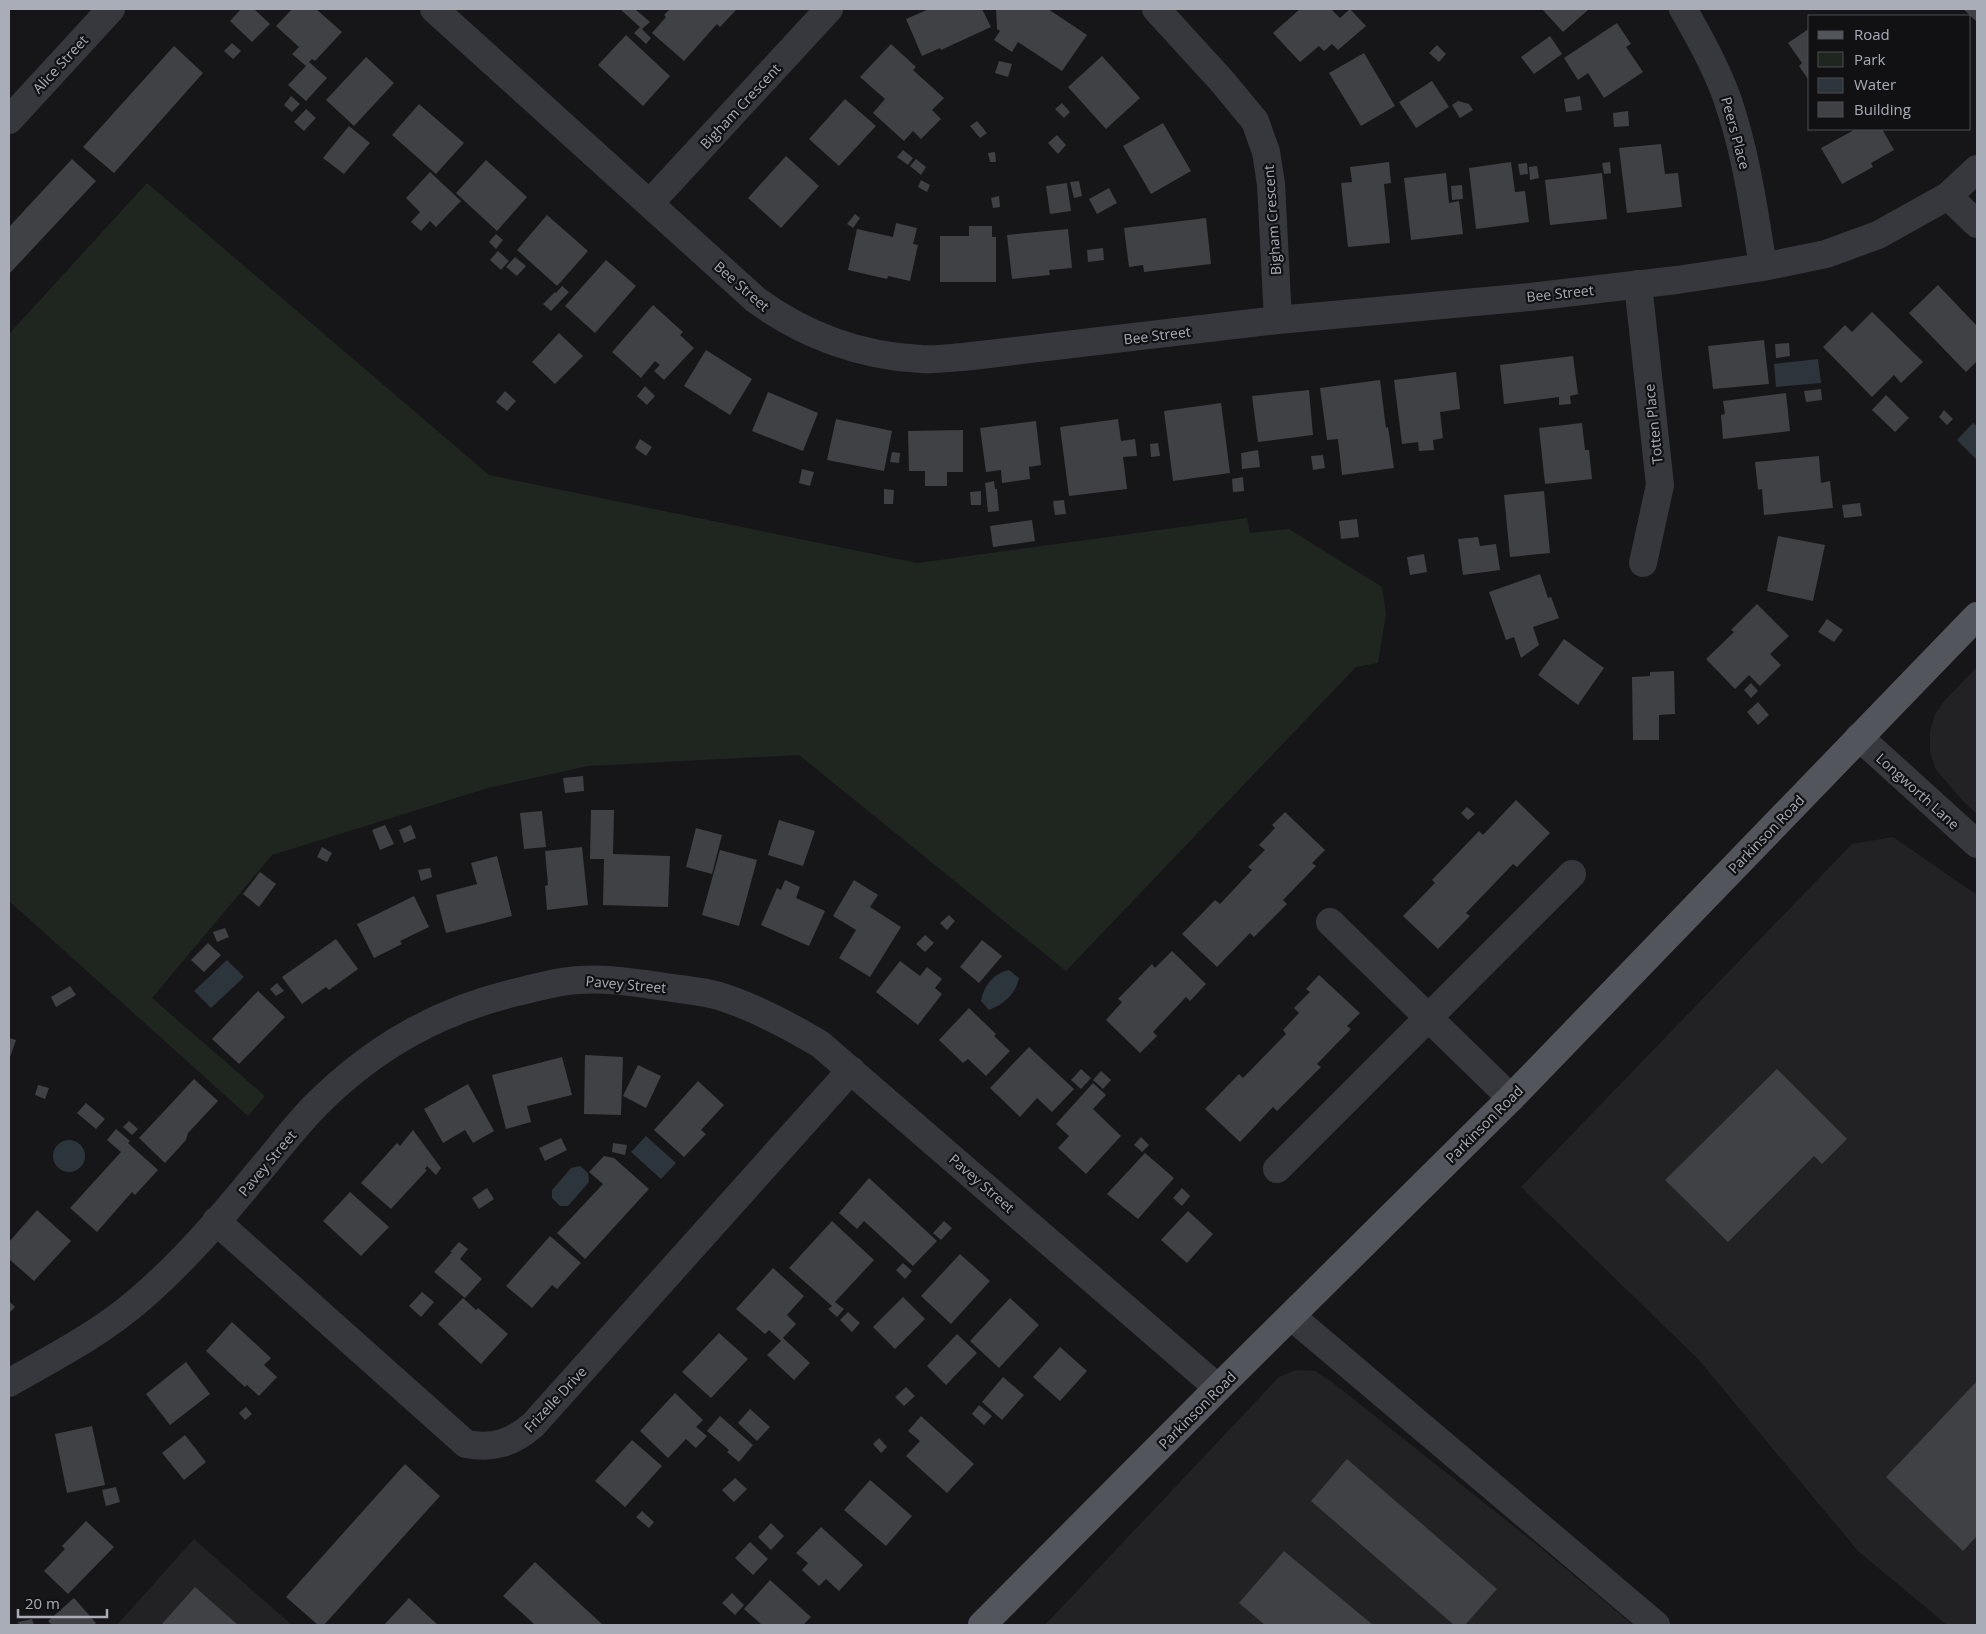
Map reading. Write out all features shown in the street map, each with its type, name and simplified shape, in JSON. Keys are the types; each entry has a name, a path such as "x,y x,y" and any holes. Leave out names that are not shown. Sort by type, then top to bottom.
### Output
{"main road":[{"name":"Parkinson Road","path":"982,1625 1290,1316 1511,1098 1977,616"}],"street":[{"name":"Alice Street","path":"9,120 111,9"},
{"name":"Bee Street","path":"434,9 756,300 775,314 829,340 864,351 919,359 963,358 1278,320 1530,297 1763,267 1826,254 1854,244 1902,222 1948,196 1977,168"},
{"name":"Bigham Crescent","path":"650,203 829,9"},
{"name":"Bigham Crescent","path":"1156,9 1222,80 1255,121 1266,152 1271,184 1278,320"},
{"name":"Peers Place","path":"1683,9 1707,50 1727,98 1742,147 1763,267"},
{"path":"1948,196 1977,224"},
{"name":"Totten Place","path":"1638,284 1660,485 1643,563"},
{"name":"Longworth Lane","path":"1859,737 1977,844"},
{"path":"1276,1169 1572,874"},
{"path":"1330,922 1511,1098"},
{"name":"Pavey Street","path":"9,1383 94,1334 141,1298 180,1261 315,1106 363,1064 428,1022 481,1001 541,986 578,980 603,980 655,985 719,996 784,1022 820,1044 1218,1388"},
{"name":"Frizelle Drive","path":"216,1221 466,1444 484,1448 519,1437 533,1426 851,1070"},
{"path":"1290,1316 1656,1625"}],"shaded area":[{"path":"1977,667 1977,814 1936,770 1930,752 1930,731 1935,714 1946,699"},
{"path":"1893,837 1977,895 1977,1625 1947,1625 1858,1551 1698,1359 1521,1187 1852,844"},
{"path":"1296,1370 1315,1371 1332,1382 1536,1544 1633,1625 1045,1625 1279,1377"},
{"path":"194,1539 292,1625 117,1625"}],"green space":[{"path":"147,183 489,475 917,563 1247,518 1250,533 1289,529 1382,587 1386,614 1378,663 1356,667 1066,971 799,755 588,766 488,788 272,855 152,998 265,1096 248,1116 9,901 9,334"}],"water":[{"path":"1818,359 1821,383 1776,387 1774,364"},
{"path":"1973,423 1977,426 1977,460 1957,440"},
{"path":"227,960 244,977 211,1008 194,991"},
{"path":"1009,970 1019,978 1015,989 1000,1005 989,1010 981,1001 984,990 994,977"},
{"path":"646,1136 676,1163 661,1179 631,1152"},
{"path":"69,1140 75,1141 80,1145 84,1150 84,1162 80,1167 75,1171 69,1172 63,1171 58,1167 54,1162 53,1156 54,1150 58,1145 63,1141"},
{"path":"580,1166 588,1173 589,1182 568,1206 560,1206 552,1198 552,1190 571,1168"}],"building":[{"path":"241,9 254,9 270,24 252,42 230,21"},
{"path":"292,9 316,9 342,32 315,61 312,59 309,62 327,78 306,101 288,85 306,66 292,54 299,47 276,26"},
{"path":"620,9 635,9 650,22 642,29 651,38 646,44 634,33 640,27"},
{"path":"670,9 737,9 720,27 717,24 684,61 652,33 666,17 664,15"},
{"path":"929,9 982,9 991,27 941,50 940,48 922,56 906,19"},
{"path":"996,9 1048,9 1087,35 1062,71 1018,42 1012,52 994,40 1000,31 997,29"},
{"path":"1300,9 1331,9 1340,18 1350,9 1366,26 1338,50 1332,44 1324,51 1319,46 1300,62 1273,33"},
{"path":"1542,9 1589,9 1563,32"},
{"path":"1963,9 1977,9 1977,22 1971,15"},
{"path":"1617,23 1631,44 1626,47 1643,72 1604,98 1588,73 1578,80 1564,58"},
{"path":"1808,29 1808,79 1799,66 1802,63 1788,43"},
{"path":"626,35 670,76 643,106 598,65"},
{"path":"1550,36 1562,54 1534,74 1521,57"},
{"path":"232,43 241,51 233,59 224,51"},
{"path":"891,44 916,67 913,70 944,98 932,110 941,119 921,139 913,131 904,141 873,113 885,99 860,77"},
{"path":"1437,45 1446,54 1439,62 1429,53"},
{"path":"174,46 203,73 114,173 83,147"},
{"path":"1364,53 1395,106 1361,126 1329,73"},
{"path":"1102,56 1140,98 1106,129 1068,87"},
{"path":"366,57 394,83 354,126 326,100"},
{"path":"999,61 1012,64 1008,77 995,73"},
{"path":"1432,81 1449,107 1416,128 1399,102"},
{"path":"291,96 300,104 292,112 284,105"},
{"path":"1580,96 1582,110 1566,112 1564,99"},
{"path":"845,99 876,126 839,166 809,139"},
{"path":"1458,101 1469,104 1473,110 1460,118 1452,105"},
{"path":"1062,103 1070,112 1064,118 1055,109"},
{"path":"419,104 464,143 436,174 392,135"},
{"path":"306,109 316,118 304,131 294,122"},
{"path":"1628,111 1629,126 1614,127 1613,113"},
{"path":"977,121 987,133 980,138 970,126"},
{"path":"1163,123 1191,171 1151,194 1123,146"},
{"path":"349,126 370,143 344,174 323,158"},
{"path":"1854,130 1883,130 1894,150 1871,163 1873,167 1842,184 1821,148"},
{"path":"1057,135 1066,145 1058,154 1048,143"},
{"path":"1661,144 1665,174 1678,173 1682,207 1627,213 1619,148"},
{"path":"903,150 913,158 908,165 897,157"},
{"path":"995,152 996,162 990,162 988,153"},
{"path":"786,156 819,186 781,228 748,198"},
{"path":"72,159 96,181 9,274 9,227"},
{"path":"916,159 926,167 921,175 910,166"},
{"path":"486,160 527,197 497,231 456,193"},
{"path":"1389,162 1391,183 1384,184 1390,243 1348,247 1341,183 1352,182 1350,167"},
{"path":"1511,162 1515,192 1525,191 1529,222 1476,229 1469,168"},
{"path":"1610,162 1611,173 1604,174 1602,163"},
{"path":"1527,163 1528,174 1520,175 1518,164"},
{"path":"1537,166 1539,178 1530,180 1529,167"},
{"path":"430,172 461,201 436,227 430,221 421,231 411,222 420,212 406,198"},
{"path":"1446,173 1449,203 1459,201 1463,234 1411,240 1404,178"},
{"path":"1602,173 1607,219 1550,225 1545,180"},
{"path":"921,180 930,185 927,192 918,187"},
{"path":"1079,181 1082,196 1074,198 1070,182"},
{"path":"1067,183 1071,211 1050,214 1046,186"},
{"path":"1462,185 1463,199 1452,200 1451,186"},
{"path":"1109,188 1117,203 1097,214 1089,199"},
{"path":"999,196 1000,207 993,208 991,198"},
{"path":"855,214 860,218 853,228 847,224"},
{"path":"547,215 588,251 557,286 517,250"},
{"path":"1206,218 1211,264 1144,272 1143,265 1129,267 1124,228"},
{"path":"896,223 917,228 913,244 918,245 910,281 888,276 887,279 848,270 857,229 893,237"},
{"path":"969,226 992,226 992,237 996,237 996,282 940,282 940,236 969,236"},
{"path":"1068,229 1072,268 1049,270 1050,275 1012,279 1007,235"},
{"path":"496,234 503,240 496,249 489,242"},
{"path":"1103,248 1104,260 1088,262 1087,250"},
{"path":"498,251 509,261 501,270 490,260"},
{"path":"515,257 526,266 517,276 506,267"},
{"path":"606,260 636,286 595,333 565,306"},
{"path":"1938,285 1977,326 1977,361 1966,372 1909,313"},
{"path":"562,286 569,292 551,311 543,304"},
{"path":"653,305 683,332 680,335 694,348 664,380 654,371 660,365 655,361 641,378 612,352"},
{"path":"1872,312 1923,362 1901,383 1894,375 1872,397 1823,347 1845,325 1852,332"},
{"path":"559,333 583,356 555,384 532,362"},
{"path":"1764,340 1769,384 1713,389 1708,346"},
{"path":"1789,343 1790,356 1776,358 1775,344"},
{"path":"706,350 752,379 730,415 684,386"},
{"path":"1573,356 1578,394 1570,396 1571,404 1559,405 1559,397 1504,404 1500,365"},
{"path":"1456,372 1460,409 1440,412 1443,438 1433,440 1434,450 1419,451 1418,442 1402,444 1394,380"},
{"path":"1380,380 1386,428 1388,427 1394,468 1342,475 1338,439 1327,440 1320,388"},
{"path":"645,386 655,396 647,405 637,396"},
{"path":"1821,389 1822,400 1806,402 1804,391"},
{"path":"1309,390 1313,435 1258,442 1252,396"},
{"path":"505,391 516,401 507,411 496,402"},
{"path":"768,392 818,413 803,451 752,431"},
{"path":"1786,393 1790,431 1723,439 1721,415 1725,414 1723,401"},
{"path":"1886,395 1909,418 1895,432 1872,410"},
{"path":"1221,403 1230,473 1173,481 1164,411"},
{"path":"1944,410 1953,419 1947,425 1939,417"},
{"path":"836,419 892,431 884,471 827,460"},
{"path":"1118,419 1121,441 1135,439 1137,456 1123,457 1127,489 1069,496 1060,427"},
{"path":"1036,421 1041,465 1029,467 1030,479 1002,483 1001,470 986,472 980,428"},
{"path":"1582,423 1585,450 1589,450 1592,479 1545,484 1539,428"},
{"path":"963,430 963,472 947,472 947,486 925,486 925,471 909,471 908,431"},
{"path":"640,439 652,447 646,456 635,448"},
{"path":"1158,443 1160,456 1151,457 1150,444"},
{"path":"1258,450 1260,467 1242,469 1241,453"},
{"path":"892,452 900,453 899,463 890,462"},
{"path":"1323,455 1325,468 1313,470 1311,456"},
{"path":"1819,456 1821,483 1830,481 1833,508 1764,515 1762,489 1758,490 1755,462"},
{"path":"802,469 814,472 810,486 799,483"},
{"path":"1243,477 1244,491 1233,492 1232,479"},
{"path":"994,481 995,489 997,489 999,511 988,512 985,483"},
{"path":"884,489 894,490 893,504 884,504"},
{"path":"981,491 981,505 971,505 970,492"},
{"path":"1544,491 1550,553 1510,557 1504,495"},
{"path":"1064,500 1066,514 1055,515 1053,501"},
{"path":"1860,503 1862,516 1844,518 1842,505"},
{"path":"1357,519 1359,537 1341,539 1339,521"},
{"path":"1032,520 1035,541 993,547 990,526"},
{"path":"1778,536 1825,545 1813,601 1767,591"},
{"path":"1478,537 1480,546 1496,544 1500,570 1463,575 1458,539"},
{"path":"1424,554 1427,572 1410,575 1407,557"},
{"path":"1540,574 1548,598 1551,597 1559,618 1533,627 1539,645 1521,658 1514,637 1506,640 1489,592"},
{"path":"1757,604 1789,636 1770,654 1781,665 1760,686 1749,675 1735,689 1706,659 1734,632 1731,630"},
{"path":"1827,619 1843,630 1834,642 1818,632"},
{"path":"1564,639 1604,668 1578,705 1538,675"},
{"path":"1674,671 1675,714 1659,715 1659,740 1633,740 1632,677 1650,676 1650,672"},
{"path":"1751,683 1758,691 1751,698 1744,690"},
{"path":"1758,702 1769,715 1758,725 1747,712"},
{"path":"583,776 584,791 565,793 563,778"},
{"path":"1516,800 1550,833 1517,867 1513,864 1466,913 1470,916 1438,949 1403,916 1435,883 1432,880 1479,831 1483,835"},
{"path":"1467,807 1475,814 1468,820 1461,813"},
{"path":"591,810 614,810 613,854 670,856 668,907 603,905 604,859 590,859"},
{"path":"542,811 546,847 524,849 520,813"},
{"path":"1285,812 1325,850 1312,863 1316,866 1283,900 1287,904 1254,937 1250,933 1217,967 1182,934 1215,900 1220,904 1252,870 1248,867 1265,850 1259,845 1275,828 1272,825"},
{"path":"779,820 815,831 803,866 768,855"},
{"path":"385,825 394,844 380,850 372,830"},
{"path":"411,825 416,838 404,843 399,830"},
{"path":"696,828 722,835 712,874 686,867"},
{"path":"322,847 332,853 327,862 317,857"},
{"path":"582,847 588,905 547,910 545,886 548,885 545,851"},
{"path":"720,850 757,860 739,926 702,915"},
{"path":"497,856 512,916 446,933 436,895 477,884 471,863"},
{"path":"430,868 432,877 421,881 418,870"},
{"path":"260,872 276,884 259,907 243,894"},
{"path":"785,880 800,887 796,898 825,911 809,946 761,925 777,888 781,890"},
{"path":"854,880 878,895 870,907 901,927 870,977 839,958 856,930 833,916"},
{"path":"414,896 429,927 400,941 402,944 374,958 357,924"},
{"path":"949,915 955,921 947,930 940,923"},
{"path":"225,928 229,937 217,942 213,932"},
{"path":"925,935 934,943 925,952 916,944"},
{"path":"336,939 358,969 329,990 326,987 302,1004 282,977"},
{"path":"982,940 1002,956 979,983 960,967"},
{"path":"208,943 221,955 204,972 191,960"},
{"path":"1172,951 1206,984 1190,1001 1186,997 1153,1032 1157,1036 1140,1053 1106,1020 1122,1002 1118,999 1152,964 1155,968"},
{"path":"900,961 920,976 927,967 942,979 935,988 942,994 918,1025 876,992"},
{"path":"1319,975 1360,1013 1347,1026 1351,1029 1317,1064 1321,1067 1277,1111 1273,1107 1240,1142 1205,1109 1239,1074 1243,1078 1286,1034 1283,1030 1299,1013 1294,1008 1310,992 1306,989"},
{"path":"277,983 284,991 276,996 270,989"},
{"path":"70,986 76,995 56,1007 51,997"},
{"path":"258,991 285,1017 239,1064 212,1039"},
{"path":"969,1008 996,1034 994,1036 1010,1051 986,1076 968,1059 963,1063 939,1040"},
{"path":"9,1038 16,1040 9,1060"},
{"path":"1029,1047 1074,1089 1052,1112 1037,1098 1020,1117 990,1088"},
{"path":"585,1055 623,1057 621,1115 584,1114"},
{"path":"562,1057 572,1095 527,1106 531,1122 506,1129 492,1075"},
{"path":"638,1065 661,1076 646,1108 623,1096"},
{"path":"1081,1069 1091,1078 1081,1089 1071,1080"},
{"path":"1777,1069 1847,1139 1822,1164 1814,1156 1728,1242 1665,1180"},
{"path":"1101,1071 1111,1080 1103,1089 1093,1080"},
{"path":"194,1079 218,1101 188,1133 186,1140 165,1163 139,1138"},
{"path":"698,1081 724,1105 701,1130 706,1134 684,1157 654,1130"},
{"path":"1093,1083 1106,1095 1093,1109 1121,1136 1086,1174 1058,1148 1069,1136 1056,1124"},
{"path":"468,1084 494,1131 473,1143 465,1130 443,1143 424,1109"},
{"path":"38,1085 49,1088 45,1099 35,1095"},
{"path":"86,1103 105,1119 96,1129 77,1113"},
{"path":"129,1121 138,1129 132,1135 123,1127"},
{"path":"116,1129 130,1141 128,1143 158,1170 135,1195 132,1192 97,1232 70,1208 121,1152 107,1140"},
{"path":"413,1130 441,1168 436,1175 427,1166 425,1169 427,1170 391,1209 361,1183 397,1143 400,1146"},
{"path":"1141,1137 1149,1145 1142,1152 1134,1145"},
{"path":"561,1138 567,1150 545,1161 539,1148"},
{"path":"613,1143 627,1145 625,1155 612,1152"},
{"path":"1145,1153 1174,1178 1138,1219 1107,1194"},
{"path":"604,1156 614,1158 649,1189 585,1259 557,1233 603,1184 589,1172"},
{"path":"869,1178 937,1241 913,1266 864,1221 857,1229 839,1213"},
{"path":"487,1188 494,1199 479,1209 472,1198"},
{"path":"1182,1188 1190,1196 1182,1206 1173,1198"},
{"path":"350,1192 389,1227 361,1256 323,1221"},
{"path":"37,1210 71,1241 34,1281 9,1259 9,1242"},
{"path":"1188,1211 1213,1234 1187,1263 1161,1240"},
{"path":"832,1221 874,1260 835,1302 844,1309 837,1317 828,1309 832,1306 789,1268"},
{"path":"944,1221 952,1228 941,1240 933,1233"},
{"path":"550,1236 581,1263 557,1289 552,1285 532,1308 506,1286"},
{"path":"459,1242 468,1249 460,1259 482,1279 465,1298 434,1272"},
{"path":"960,1254 990,1281 951,1324 921,1296"},
{"path":"903,1263 912,1271 905,1279 896,1270"},
{"path":"773,1268 804,1296 787,1315 796,1324 783,1338 810,1363 794,1380 767,1355 781,1341 769,1330 765,1334 736,1309"},
{"path":"422,1292 434,1302 421,1317 409,1306"},
{"path":"903,1297 925,1319 895,1349 873,1327"},
{"path":"463,1298 476,1310 478,1308 508,1334 481,1364 438,1324"},
{"path":"1010,1298 1039,1325 999,1368 970,1341"},
{"path":"9,1301 15,1307 9,1313"},
{"path":"848,1312 860,1323 852,1332 840,1320"},
{"path":"232,1322 271,1358 264,1365 277,1377 259,1396 247,1385 245,1387 206,1351"},
{"path":"719,1333 748,1359 711,1398 682,1372"},
{"path":"957,1334 977,1353 946,1385 927,1366"},
{"path":"1060,1347 1087,1371 1060,1401 1033,1377"},
{"path":"186,1362 210,1394 170,1425 146,1394"},
{"path":"1003,1377 1024,1395 1002,1420 982,1402"},
{"path":"1977,1381 1977,1536 1963,1551 1886,1477"},
{"path":"906,1387 915,1396 904,1406 895,1397"},
{"path":"675,1393 703,1420 696,1427 707,1436 696,1448 686,1439 668,1458 640,1431"},
{"path":"979,1405 992,1416 984,1425 972,1414"},
{"path":"246,1407 252,1414 245,1420 239,1413"},
{"path":"750,1409 770,1427 757,1441 738,1423"},
{"path":"720,1416 753,1445 739,1462 727,1452 729,1450 707,1431"},
{"path":"921,1416 974,1464 947,1493 906,1456 920,1441 908,1431"},
{"path":"92,1426 105,1485 67,1493 55,1434"},
{"path":"185,1435 206,1462 184,1480 162,1453"},
{"path":"879,1438 887,1447 881,1453 873,1444"},
{"path":"632,1440 662,1466 625,1507 595,1481"},
{"path":"1347,1459 1497,1589 1465,1625 1454,1625 1311,1501"},
{"path":"405,1464 440,1496 324,1625 318,1625 286,1597"},
{"path":"735,1478 747,1489 734,1502 722,1490"},
{"path":"870,1480 912,1516 886,1546 844,1510"},
{"path":"116,1487 120,1502 106,1506 102,1490"},
{"path":"642,1511 654,1522 649,1528 636,1517"},
{"path":"86,1521 114,1547 68,1594 44,1571 65,1549 62,1546"},
{"path":"771,1523 784,1536 771,1550 758,1537"},
{"path":"821,1527 863,1565 839,1591 826,1579 819,1586 802,1570 808,1563 796,1553"},
{"path":"750,1542 768,1559 753,1575 735,1558"},
{"path":"1284,1551 1373,1625 1265,1625 1239,1603"},
{"path":"535,1562 603,1625 535,1625 503,1596"},
{"path":"770,1580 811,1617 803,1625 762,1625 744,1609"},
{"path":"195,1587 238,1625 161,1625"},
{"path":"732,1593 744,1605 735,1615 722,1603"},
{"path":"74,1598 96,1623 94,1625 52,1625 48,1621"},
{"path":"409,1598 427,1615 438,1625 384,1625"},
{"path":"32,1619 34,1625 19,1625 18,1622"}]}
